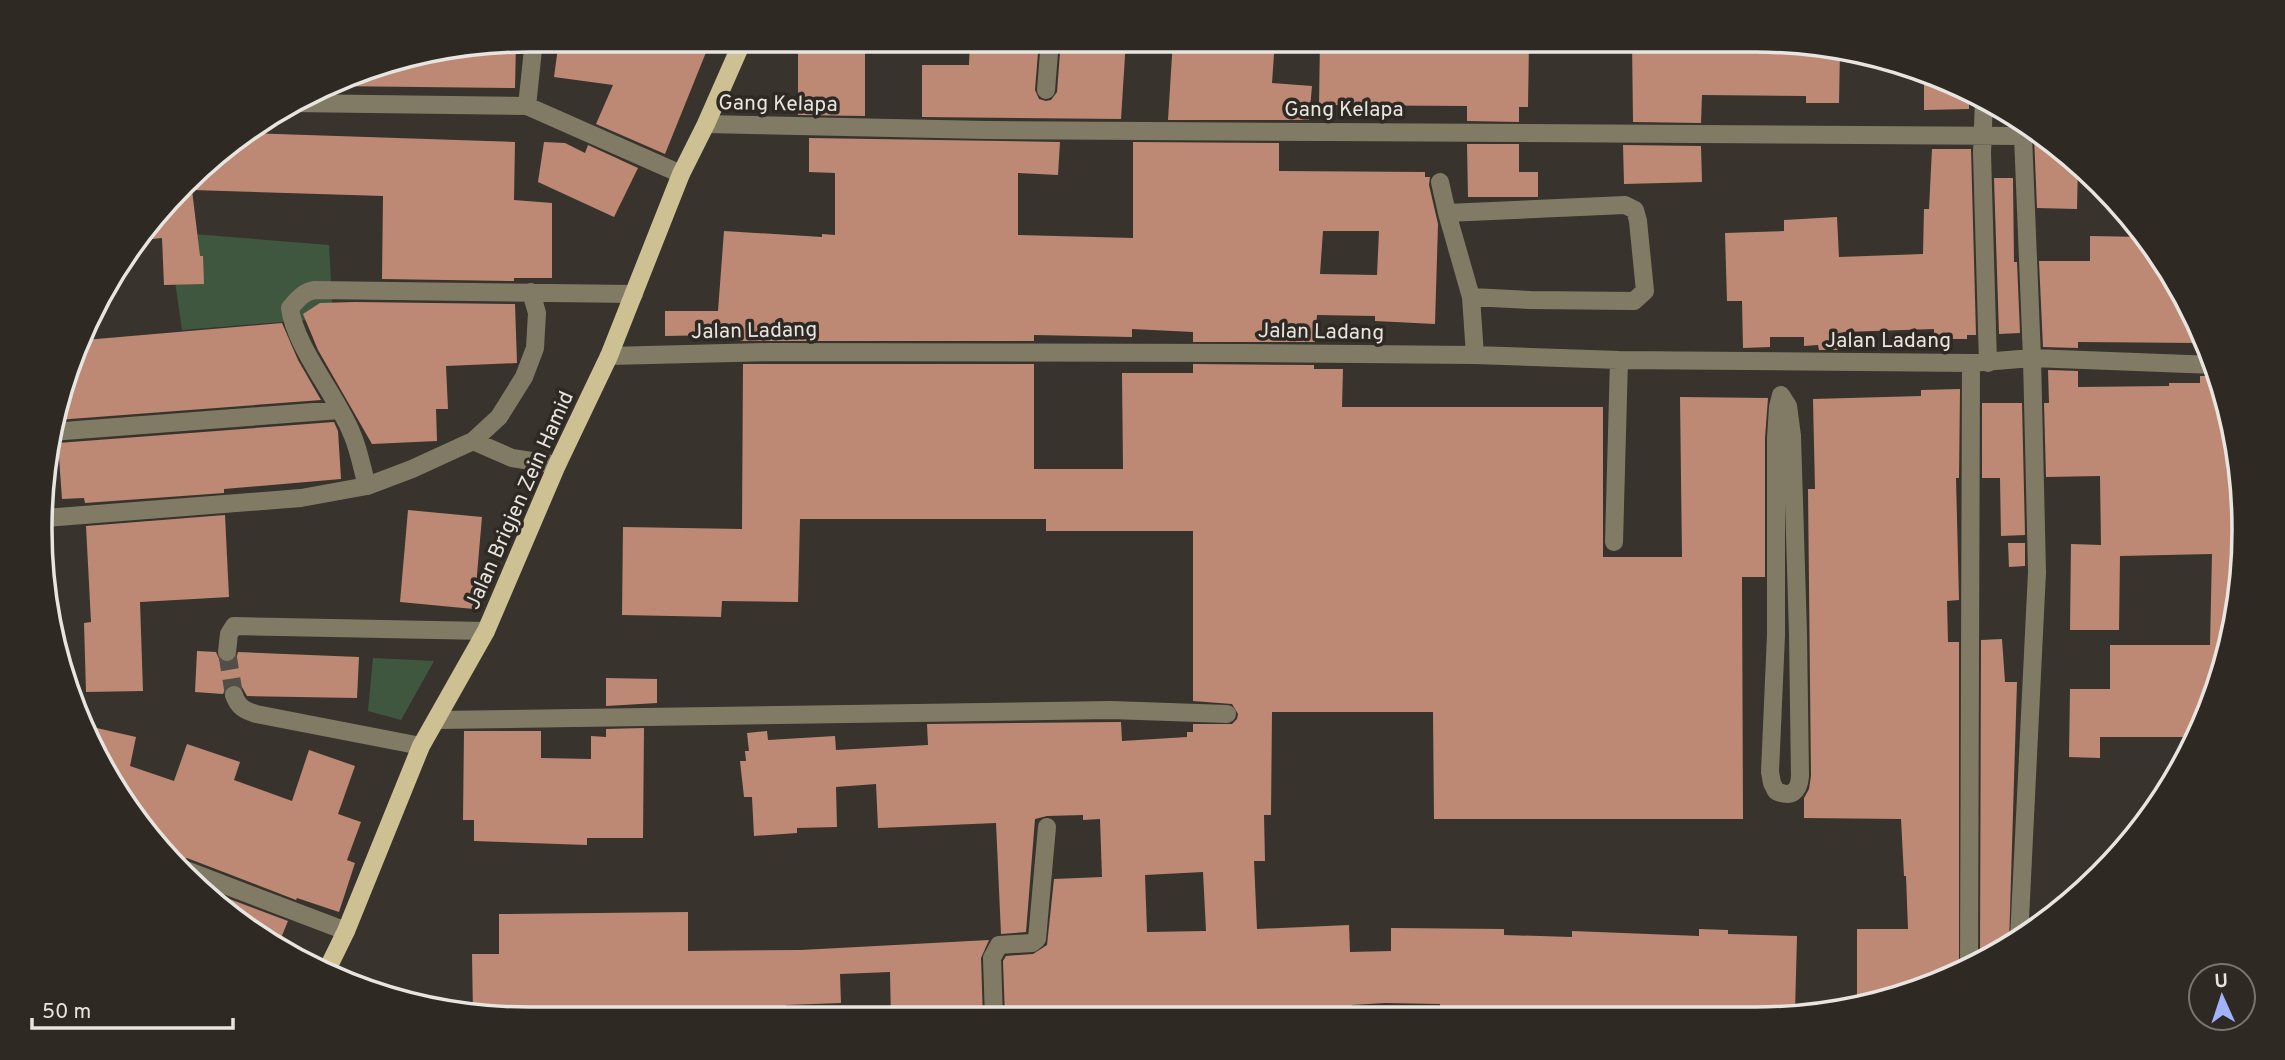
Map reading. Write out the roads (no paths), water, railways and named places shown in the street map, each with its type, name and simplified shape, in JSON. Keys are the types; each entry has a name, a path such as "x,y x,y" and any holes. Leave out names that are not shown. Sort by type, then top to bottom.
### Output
{"main road":[{"name":"Jalan Brigjen Zein Hamid","path":"330,963 421,746 486,631 557,465 609,356 681,174 738,52"}],"street":[{"path":"527,106 533,52"},
{"path":"1046,90 1049,52"},
{"path":"316,103 527,106 681,174"},
{"path":"1969,956 1983,111"},
{"name":"Gang Kelapa","path":"706,124 986,130 2023,136 2032,358"},
{"path":"1440,182 1471,296 1475,355"},
{"path":"1447,213 1625,205 1635,210 1645,290 1634,301 1530,300 1471,296"},
{"path":"367,485 352,433 308,354 291,315 290,308 299,297 308,291 634,294"},
{"path":"53,517 301,498 367,485 412,469 473,441 499,417 524,377 535,348 537,313 531,292"},
{"name":"Jalan Ladang","path":"609,356 769,352 1475,355 1779,362 1980,363 2032,358 2202,365"},
{"path":"2019,928 2037,572 2032,358"},
{"path":"1614,542 1619,360"},
{"path":"1779,362 1782,395 1788,406 1792,436 1798,634 1799,783 1794,793 1788,795 1776,791 1772,783 1776,635 1776,438 1778,407 1782,395"},
{"path":"63,431 340,410"},
{"path":"473,441 512,458 557,465"},
{"path":"227,652 229,634 234,626 486,631"},
{"path":"1776,635 1798,634"},
{"path":"234,695 243,710 256,714 421,746"},
{"path":"436,720 1111,710 1227,714"},
{"path":"1772,725 1799,723"},
{"path":"994,1007 992,958 995,951 999,945 1032,943 1037,939 1047,827"},
{"path":"200,876 346,931"}],"tunnel":[{"path":"227,652 234,695"}]}
